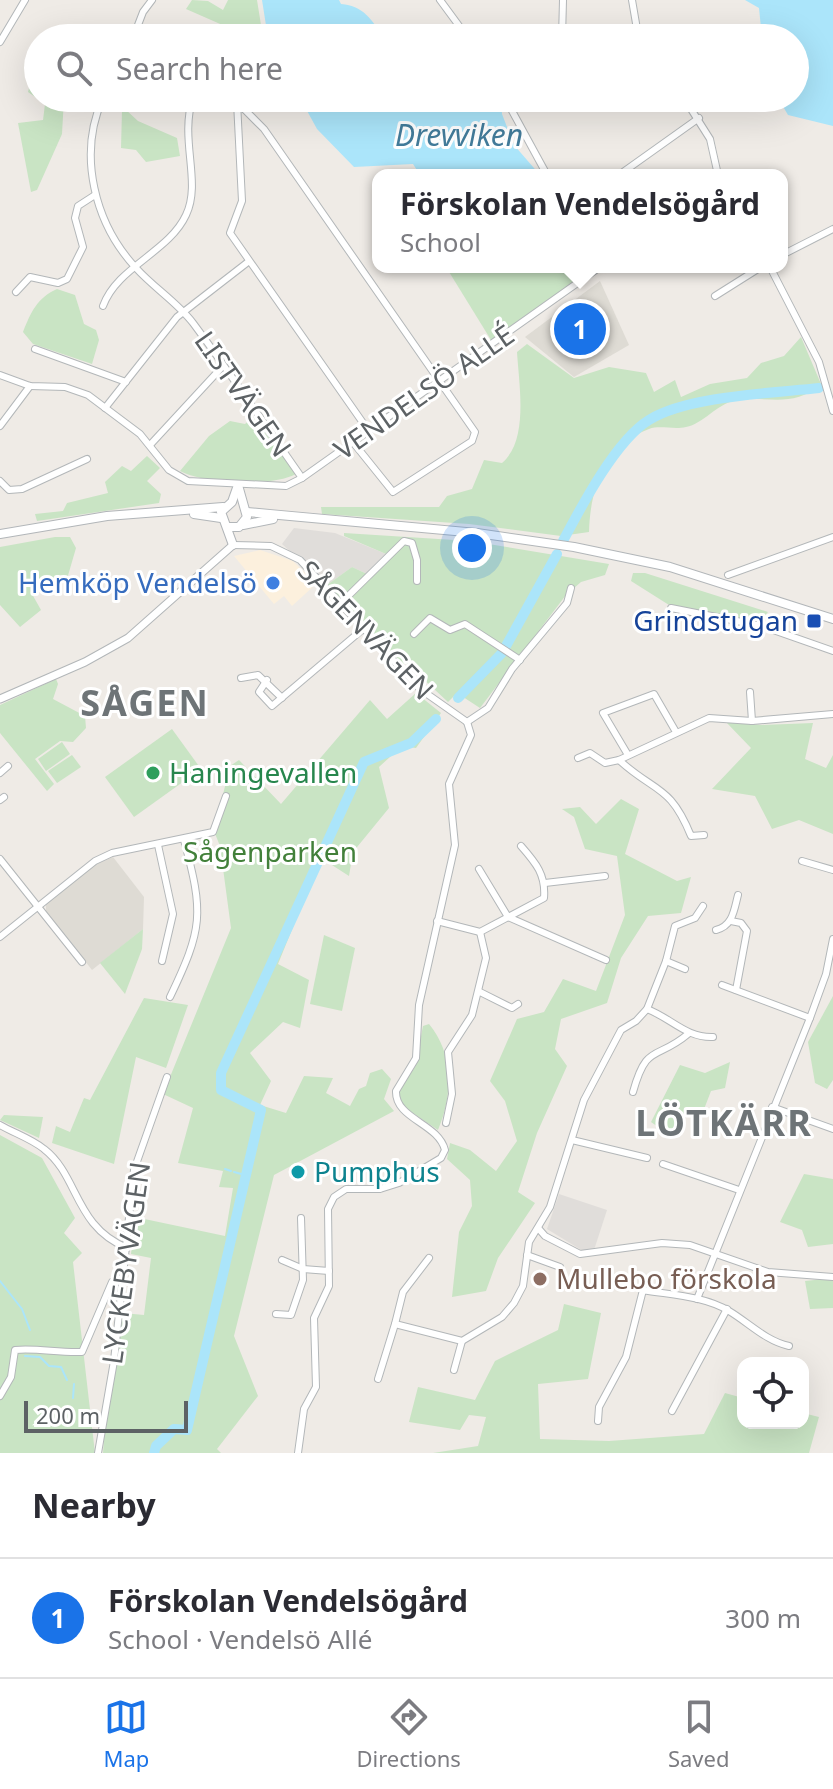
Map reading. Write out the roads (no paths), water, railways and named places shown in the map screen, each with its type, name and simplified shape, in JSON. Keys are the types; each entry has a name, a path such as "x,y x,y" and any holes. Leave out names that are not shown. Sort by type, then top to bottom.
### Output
{"main road":[{"path":"233,545 241,526 238,485"},
{"path":"0,534 107,516 240,506 283,518 477,533 574,547 670,567 831,618"},
{"path":"221,518 223,507"},
{"path":"177,512 221,518 228,527 233,545"},
{"path":"228,527 283,518"}],"street":[{"path":"0,42 25,0"},
{"path":"138,24 152,0"},
{"path":"440,0 458,24"},
{"path":"563,0 564,24"},
{"path":"632,0 637,24"},
{"path":"16,292 30,277 64,282 83,247 75,218 78,206 95,195 92,151 100,112"},
{"path":"103,306 116,286 174,234 189,209 191,179 186,133 190,112"},
{"path":"238,112 242,201 230,233 368,430"},
{"path":"249,112 264,129 472,425 472,441 398,492 390,490 352,441"},
{"path":"513,112 544,169"},
{"path":"694,112 710,139 717,169"},
{"path":"627,169 699,118"},
{"name":"LISTVÄGEN","path":"95,195 116,242 136,268 183,311 302,478"},
{"path":"788,252 833,229"},
{"path":"105,408 183,311 248,262"},
{"name":"VENDELSÖ ALLÉ","path":"0,375 30,386 77,390 105,408 150,445 177,477 238,485 286,486 302,478 591,273"},
{"path":"715,296 751,273"},
{"path":"773,273 819,362 833,411"},
{"path":"35,349 126,382"},
{"path":"150,445 223,366"},
{"path":"0,426 30,386"},
{"path":"0,481 9,490 22,489 87,459"},
{"path":"728,575 833,537"},
{"path":"340,604 404,541 412,543 416,550 417,581"},
{"path":"0,699 85,662 128,638 233,545"},
{"name":"SÅGENVÄGEN","path":"233,545 285,550 300,560 420,689 467,722"},
{"path":"298,1453 304,1409 316,1387 314,1318 329,1286 328,1209 334,1197 346,1189 380,1189 399,1183 441,1158 445,1150 439,1136 401,1108 396,1091 416,1058 419,1005 455,845 449,784 471,735 467,722 488,708 520,660 567,603 571,588"},
{"path":"671,608 762,626 833,651"},
{"path":"414,634 430,618 450,630 465,624 520,660"},
{"name":"SÅGENVÄGEN","path":"282,698 363,629"},
{"path":"241,678 250,674 267,680 282,698 272,706 259,692 267,680"},
{"path":"750,692 752,721"},
{"path":"628,755 603,713 654,694 676,732"},
{"path":"578,758 590,753 605,763 619,760 709,718 752,721 833,714"},
{"path":"619,760 637,777 664,789 672,798 691,836 704,835"},
{"path":"0,773 8,766"},
{"path":"0,937 95,861 112,853 213,832 226,796"},
{"path":"170,997 194,947 199,924 199,903 184,840"},
{"path":"158,845 173,914 162,961"},
{"path":"437,921 480,932 544,898 545,883 539,867 521,846"},
{"path":"0,859 82,962"},
{"path":"802,861 833,870"},
{"path":"479,869 508,917 606,960"},
{"path":"545,883 605,876"},
{"path":"716,930 725,928 731,921 738,895"},
{"path":"454,1370 462,1341 502,1317 514,1303 523,1286 529,1242 550,1207 584,1100 621,1030 636,1021 647,1009 666,961 675,926 695,918 703,906"},
{"path":"731,921 741,923 747,931 736,990"},
{"path":"446,1123 452,1094 448,1052 472,1015 480,992 486,958 480,932"},
{"path":"697,1299 810,1018 826,974 833,939"},
{"path":"666,961 685,969"},
{"path":"722,985 810,1018"},
{"path":"480,992 512,1008 518,1004"},
{"path":"647,1009 670,1018 688,1034"},
{"path":"633,1092 641,1064 652,1053 688,1034 713,1037"},
{"name":"LYCKEBYVÄGEN","path":"98,1453 124,1279 134,1170 167,1077"},
{"path":"772,1107 832,1127"},
{"path":"0,1125 45,1149 96,1227 112,1242 127,1248"},
{"path":"572,1140 647,1158"},
{"path":"663,1164 739,1190"},
{"path":"276,1314 291,1315 303,1269 301,1218"},
{"path":"538,1228 545,1236 580,1254 662,1243 690,1245 768,1272 833,1277"},
{"path":"527,1255 560,1267"},
{"path":"378,1379 403,1292 429,1258"},
{"path":"282,1260 303,1269 329,1271"},
{"path":"0,1396 11,1377 15,1350 37,1348 53,1353 82,1352 112,1282 124,1279"},
{"path":"598,1421 599,1407 626,1357 643,1290 697,1299 727,1309 776,1343 789,1346"},
{"path":"672,1411 727,1309"},
{"path":"395,1324 462,1341"}],"water":[{"path":"262,0 339,0 341,4 356,7 374,24 266,24"},
{"path":"745,0 833,0 833,126 786,112 809,112 809,24 761,24 759,8"},
{"name":"Drevviken","path":"308,112 502,112 514,145 535,169 416,169 413,164 354,167 317,129"}],"waterway":[{"path":"563,541 612,458 649,420 665,412 708,401 819,388"},
{"path":"506,646 557,554"},
{"path":"458,698 502,653"},
{"path":"154,1453 156,1446 174,1429 187,1430 261,1110 221,1090 221,1073 364,762 411,743 436,719"},
{"path":"225,1169 231,1171"},
{"path":"234,1172 245,1175"},
{"path":"0,1281 22,1309 30,1330"},
{"path":"25,1356 40,1357 49,1366 61,1367 67,1380"},
{"path":"73,1398 74,1384"}],"place":[{"name":"Förskolan Vendelsögård","path":"580,329"},
{"name":"Hemköp Vendelsö","path":"273,583"},
{"name":"Grindstugan","path":"814,621"},
{"name":"Haningevallen","path":"153,773"},
{"name":"Pumphus","path":"298,1172"},
{"name":"Mullebo förskola","path":"540,1279"}],"district":[{"name":"SÅGEN","path":"145,703"},
{"name":"LÖTKÄRR","path":"724,1123"}],"park label":[{"name":"Sågenparken","path":"270,852"}]}
